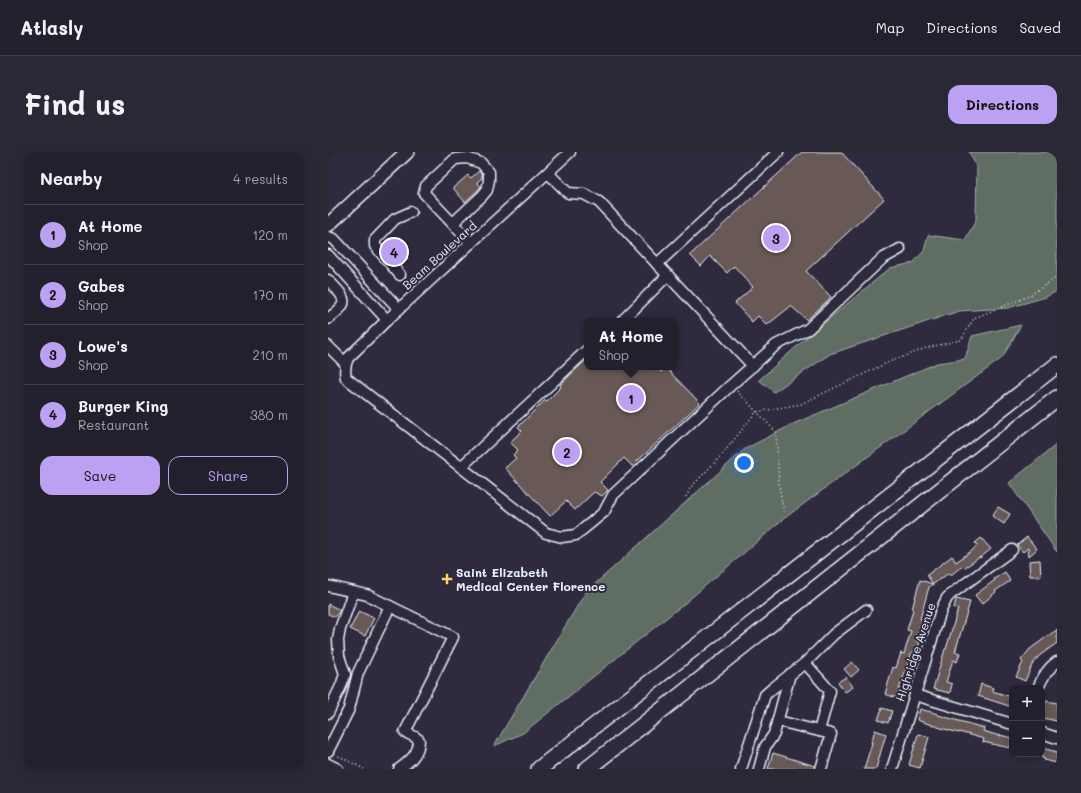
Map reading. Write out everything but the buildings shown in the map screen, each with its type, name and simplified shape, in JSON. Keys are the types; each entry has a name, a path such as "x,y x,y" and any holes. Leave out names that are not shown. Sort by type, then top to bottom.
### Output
{"highway":[{"path":"1000,408 1027,377 1057,354"},
{"path":"540,769 1000,408 1057,365"},
{"path":"587,769 1057,398"}],"main road":[{"path":"328,225 407,152"}],"street":[{"name":"Beam Boulevard","path":"346,363 348,358 387,320 570,152"},
{"path":"657,264 778,152"},
{"path":"453,223 487,190 489,172 480,163 467,158 454,159 426,186 424,193 471,243"},
{"path":"548,173 568,193 584,194 600,202 753,366"},
{"path":"400,275 375,246 375,240 395,219 411,212"},
{"path":"328,238 334,240 399,309"},
{"path":"328,346 346,363 344,370 346,378 546,533 562,537 576,535 604,512 613,495 776,345 808,329 882,259 900,249"},
{"path":"328,255 387,320"},
{"path":"625,318 668,275"},
{"path":"328,280 342,296 343,301 342,306 328,319"},
{"path":"461,467 584,353"},
{"name":"Highridge Avenue","path":"892,769 941,610 947,598 1012,550"},
{"path":"328,586 366,595 453,637 405,732 419,740 419,747 410,761 399,769"},
{"path":"328,713 345,674 339,656 338,640 340,629 353,592"},
{"path":"328,751 349,709 358,673 390,606"},
{"path":"741,769 765,695 805,663 834,634 866,610"},
{"path":"1040,685 1046,672 1057,662"},
{"path":"805,663 830,692 819,731"},
{"path":"759,769 765,747 774,734 790,674"},
{"path":"915,695 1009,723"},
{"path":"778,720 831,734 821,769"},
{"path":"1045,734 1057,738"},
{"path":"750,743 765,747"},
{"path":"328,764 338,769"}],"path":[{"path":"686,497 691,487 721,456 756,412 801,404 889,362 926,348 961,340 974,318 1029,296 1057,277"},
{"path":"731,386 776,432 778,446 779,485 784,514"},
{"path":"328,751 364,769"}],"shaded area":[{"path":"969,152 1057,152 1057,291 1046,297 1008,308 959,311 830,354 774,392 759,380 805,339 890,268 913,263 924,251 928,235 965,240 976,220 977,167"},
{"path":"1021,325 1002,358 786,517 685,603 523,733 494,746 585,593 745,449 793,424 937,363 965,359 972,336"},
{"path":"1057,444 1057,552 1009,483"}],"place":[{"name":"Lowe's","path":"776,238"},
{"name":"Burger King","path":"394,252"},
{"name":"At Home","path":"631,398"},
{"name":"Gabes","path":"567,452"},
{"name":"Saint Elizabeth Medical Center Florence","path":"447,579"}]}
